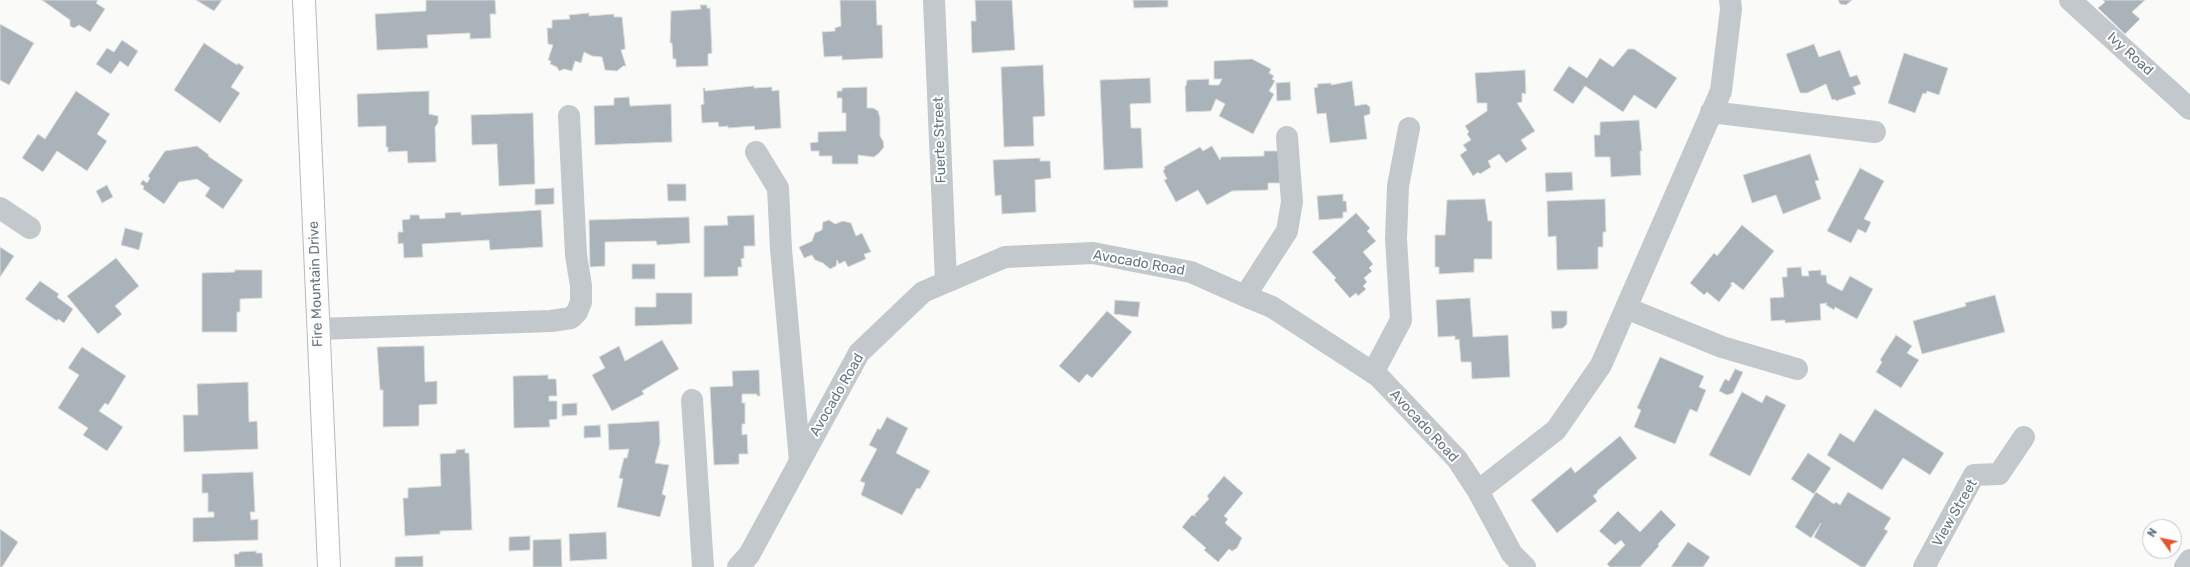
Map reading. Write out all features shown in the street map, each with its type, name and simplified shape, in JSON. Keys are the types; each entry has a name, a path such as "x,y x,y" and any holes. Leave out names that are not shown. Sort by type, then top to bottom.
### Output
{"main road":[{"name":"Fire Mountain Drive","path":"304,0 329,567"}],"street":[{"name":"Fuerte Street","path":"934,0 946,281"},
{"path":"1478,491 1556,430 1601,366 1721,90 1731,9 1730,0"},
{"name":"Ivy Road","path":"2070,0 2190,110"},
{"path":"1711,112 1875,132"},
{"path":"318,329 551,321 571,318 577,312 581,302 581,286 576,255 569,116"},
{"path":"1373,373 1401,320 1396,231 1398,186 1409,128"},
{"path":"1245,296 1287,231 1292,202 1287,137"},
{"path":"756,152 778,188 781,249 800,461"},
{"path":"0,208 30,228"},
{"name":"Avocado Road","path":"738,567 749,555 859,353 923,292 1005,257 1093,253 1190,272 1272,307 1373,373 1457,459 1478,491 1512,554 1525,567"},
{"path":"1626,308 1722,347 1797,369"},
{"path":"692,400 703,567"},
{"name":"View Street","path":"1924,567 1974,475 1999,474 2024,437"},
{"path":"2185,567 2190,560"}],"building":[{"path":"42,0 98,0 96,3 105,9 90,32 79,25 74,28 70,26 70,20"},
{"path":"196,0 222,0 214,11"},
{"path":"426,0 495,0 496,14 490,14 491,38 470,39 470,33 427,35 428,48 377,50 375,14 426,11"},
{"path":"840,0 876,0 877,25 882,25 883,58 842,60 842,56 824,57 822,32 835,31 835,28 841,26"},
{"path":"975,0 1012,0 1015,50 972,53 971,21 976,21"},
{"path":"1133,0 1168,0 1168,7 1134,8"},
{"path":"1838,0 1852,0 1846,5 1840,4"},
{"path":"2103,0 2145,0 2132,12 2140,19 2125,34 2098,8 2105,2"},
{"path":"700,5 707,5 707,8 710,8 712,53 708,54 708,66 676,67 676,59 673,59 672,43 670,43 671,11 701,9"},
{"path":"589,13 589,16 614,14 614,17 622,17 625,49 621,50 626,66 623,66 617,71 605,70 602,57 592,56 584,52 581,63 575,61 572,71 564,69 559,71 557,67 550,64 551,61 548,60 553,45 548,44 547,28 552,28 552,20 570,19 569,15"},
{"path":"0,24 34,43 9,85 0,80"},
{"path":"122,40 138,51 128,67 120,61 111,74 96,64 107,48 114,52"},
{"path":"204,43 237,65 238,63 244,67 231,87 240,93 220,123 174,90"},
{"path":"1814,44 1819,57 1840,50 1850,77 1857,75 1861,84 1853,87 1856,94 1836,101 1835,99 1832,100 1826,84 1807,93 1800,93 1786,54"},
{"path":"1628,49 1634,49 1677,78 1656,109 1634,95 1623,112 1585,86 1573,104 1553,90 1569,66 1587,78 1600,58 1613,67"},
{"path":"1904,53 1948,68 1939,95 1927,91 1926,94 1923,93 1915,113 1888,103"},
{"path":"1252,59 1271,69 1269,73 1274,76 1272,79 1275,81 1269,91 1274,94 1253,134 1219,116 1225,104 1216,99 1211,111 1186,112 1185,86 1187,80 1209,79 1209,85 1219,85 1222,79 1214,79 1214,61"},
{"path":"1043,65 1045,116 1033,117 1034,146 1004,147 1001,67"},
{"path":"1525,70 1526,94 1522,93 1522,102 1517,103 1535,131 1521,140 1527,149 1506,163 1499,154 1488,161 1491,167 1480,174 1478,172 1473,176 1460,155 1467,150 1463,145 1471,140 1467,134 1469,132 1465,126 1487,111 1487,103 1477,103 1475,73"},
{"path":"1150,78 1151,103 1130,104 1131,128 1141,128 1143,168 1104,170 1100,80"},
{"path":"1352,81 1355,106 1366,104 1370,107 1370,114 1364,116 1367,139 1330,143 1326,113 1317,114 1314,88 1318,87 1317,84 1331,83 1331,85"},
{"path":"1290,82 1291,100 1277,101 1276,83"},
{"path":"754,86 754,88 772,87 772,91 779,90 781,128 755,130 754,126 728,128 728,126 719,127 718,122 702,123 701,105 704,104 703,88 705,88 705,91"},
{"path":"867,87 867,108 873,108 878,111 880,118 880,136 884,147 879,153 874,157 858,155 858,164 832,164 832,156 819,156 819,151 811,151 810,143 818,142 818,132 846,131 846,113 842,113 842,98 837,98 837,91 842,91 842,88"},
{"path":"76,91 110,114 97,134 107,141 87,171 57,151 43,172 22,158 38,134 45,139"},
{"path":"429,91 429,114 438,116 438,123 435,127 436,162 408,163 407,151 388,152 388,147 386,147 386,126 358,127 357,94"},
{"path":"629,97 630,106 671,104 672,142 595,145 594,106 614,105 614,98"},
{"path":"533,113 535,184 499,186 497,144 472,145 471,115"},
{"path":"1639,120 1642,151 1640,151 1641,175 1611,177 1610,157 1595,157 1594,135 1600,135 1600,122"},
{"path":"197,146 209,155 208,156 243,180 223,209 205,196 210,188 197,179 179,182 164,204 143,189 144,186 140,184 143,180 147,183 150,178 148,176 165,151"},
{"path":"1212,146 1220,160 1221,157 1264,156 1264,151 1279,151 1280,183 1268,183 1268,190 1232,191 1207,205 1198,190 1176,202 1164,180 1167,179 1163,171 1165,169 1164,167 1200,147 1203,151"},
{"path":"1810,154 1819,180 1815,181 1821,199 1783,214 1776,195 1752,203 1743,175"},
{"path":"1040,158 1040,161 1050,161 1051,178 1035,180 1036,212 1002,214 1001,195 995,196 993,160"},
{"path":"1860,168 1884,181 1864,219 1871,222 1866,233 1858,229 1851,243 1827,231"},
{"path":"1572,172 1573,190 1546,192 1545,173"},
{"path":"667,184 686,184 686,201 668,201"},
{"path":"107,185 113,197 102,203 96,191"},
{"path":"554,188 554,204 535,205 535,189"},
{"path":"1343,194 1343,201 1346,201 1347,212 1343,212 1343,218 1319,220 1317,196"},
{"path":"1485,199 1488,221 1492,221 1492,259 1474,259 1474,272 1439,274 1439,267 1435,267 1435,235 1445,235 1447,200"},
{"path":"1605,199 1606,232 1603,232 1603,247 1598,247 1598,269 1557,270 1556,236 1548,237 1547,201"},
{"path":"541,210 543,247 490,250 489,240 422,244 423,257 404,258 403,243 398,244 398,232 403,232 402,220 410,219 410,215 419,215 420,219 445,218 445,213 461,212 461,215"},
{"path":"1356,213 1370,228 1367,231 1376,241 1363,252 1373,264 1369,268 1372,271 1364,278 1367,282 1363,286 1366,289 1358,296 1356,293 1350,298 1334,280 1336,278 1312,252"},
{"path":"754,215 755,246 744,246 744,258 741,259 742,267 738,267 738,276 704,277 704,226 728,225 727,216"},
{"path":"689,217 690,243 657,245 656,241 605,242 605,266 590,267 589,220"},
{"path":"829,220 835,224 843,221 851,223 856,236 862,233 871,252 864,254 866,259 848,267 845,261 839,264 837,260 836,266 830,269 823,263 815,260 812,255 804,258 799,247 812,241 815,233 822,230 823,222"},
{"path":"1742,225 1774,251 1743,290 1733,282 1730,284 1732,285 1719,302 1707,292 1704,295 1690,283 1714,253 1717,256"},
{"path":"125,228 143,233 139,250 121,245"},
{"path":"0,247 14,256 0,277"},
{"path":"116,258 139,286 115,306 122,314 98,334 67,296"},
{"path":"632,264 655,264 655,279 632,279"},
{"path":"1801,267 1802,276 1809,276 1808,271 1821,270 1821,275 1826,275 1827,283 1842,291 1850,276 1873,289 1857,319 1835,307 1834,310 1826,305 1827,303 1820,304 1821,320 1785,323 1785,320 1771,321 1770,298 1784,297 1782,277 1787,277 1787,268"},
{"path":"235,270 262,270 262,298 240,299 240,312 237,312 237,332 202,332 202,273 235,272"},
{"path":"40,281 59,294 57,297 73,309 64,323 58,319 57,321 25,299"},
{"path":"656,293 692,293 692,324 635,326 635,307 656,307"},
{"path":"1995,295 2005,332 1922,354 1913,321 1966,306 1965,303"},
{"path":"1470,298 1473,337 1508,335 1510,377 1472,379 1471,362 1461,362 1459,339 1455,340 1455,336 1438,337 1436,300"},
{"path":"1115,300 1140,302 1138,317 1114,314"},
{"path":"1107,311 1132,332 1092,378 1087,374 1079,383 1059,366"},
{"path":"1551,311 1567,311 1567,324 1563,328 1552,329"},
{"path":"1896,335 1912,346 1907,353 1919,360 1901,388 1876,372 1882,362 1880,360"},
{"path":"662,340 679,369 642,391 644,394 612,411 592,375 605,368 599,357 619,346 625,361"},
{"path":"424,346 425,382 437,381 437,404 419,405 419,426 383,427 383,390 380,390 377,347"},
{"path":"82,347 126,376 108,405 105,403 99,411 123,427 107,451 83,435 88,428 58,408 79,375 68,368"},
{"path":"1660,357 1704,376 1699,387 1706,390 1697,412 1690,409 1675,444 1634,427 1641,410 1637,408"},
{"path":"1735,369 1743,372 1733,393 1727,395 1719,391 1725,379 1729,381"},
{"path":"759,370 760,396 757,396 757,394 742,394 742,403 745,403 745,424 742,424 742,435 747,434 748,454 739,454 739,464 714,465 710,387 733,386 732,371"},
{"path":"548,375 548,379 556,379 557,396 549,396 549,401 557,401 557,419 549,420 550,427 514,428 513,376"},
{"path":"248,382 249,422 257,421 258,449 184,452 183,415 198,415 197,384"},
{"path":"1742,392 1762,403 1766,395 1786,405 1750,476 1709,455"},
{"path":"577,403 577,415 562,416 562,404"},
{"path":"1875,409 1944,453 1930,475 1903,458 1882,490 1827,455 1840,433 1854,442"},
{"path":"887,417 908,428 896,453 930,471 920,489 917,488 902,515 861,495 865,483 860,481 877,449 869,445 878,428 880,430"},
{"path":"659,421 660,443 655,463 669,465 662,494 666,496 660,517 617,507 623,479 619,478 624,458 627,458 629,449 609,450 608,424"},
{"path":"600,425 601,437 584,438 584,426"},
{"path":"1620,436 1637,458 1597,491 1598,492 1593,496 1597,501 1557,533 1531,500 1571,467 1575,473"},
{"path":"465,449 465,453 469,453 472,530 440,531 440,534 405,536 403,498 408,498 408,488 441,486 440,454 456,453 456,450"},
{"path":"1808,453 1831,468 1814,494 1791,479"},
{"path":"253,472 255,512 250,512 251,520 258,519 258,540 193,542 193,518 214,517 214,512 208,512 208,493 202,493 202,474"},
{"path":"1224,476 1243,493 1224,516 1228,519 1225,523 1242,538 1237,548 1232,551 1229,549 1218,562 1204,550 1206,548 1182,527 1192,515 1196,516 1194,515 1209,499 1207,496"},
{"path":"1816,492 1834,504 1836,502 1840,505 1848,492 1891,518 1884,529 1888,531 1865,567 1861,567 1814,537 1821,523 1811,538 1795,527"},
{"path":"1661,510 1676,525 1658,544 1659,546 1640,567 1610,567 1607,564 1625,545 1621,540 1615,545 1599,531 1618,511 1640,532"},
{"path":"0,529 18,542 2,567 0,567"},
{"path":"606,532 607,559 570,561 569,534"},
{"path":"530,536 530,550 509,551 509,537"},
{"path":"561,539 562,567 533,567 533,540"},
{"path":"1688,542 1710,557 1703,567 1671,567"},
{"path":"256,551 256,553 262,553 263,567 235,567 234,554 239,554 239,552"},
{"path":"423,556 423,567 395,567 395,557"}]}
